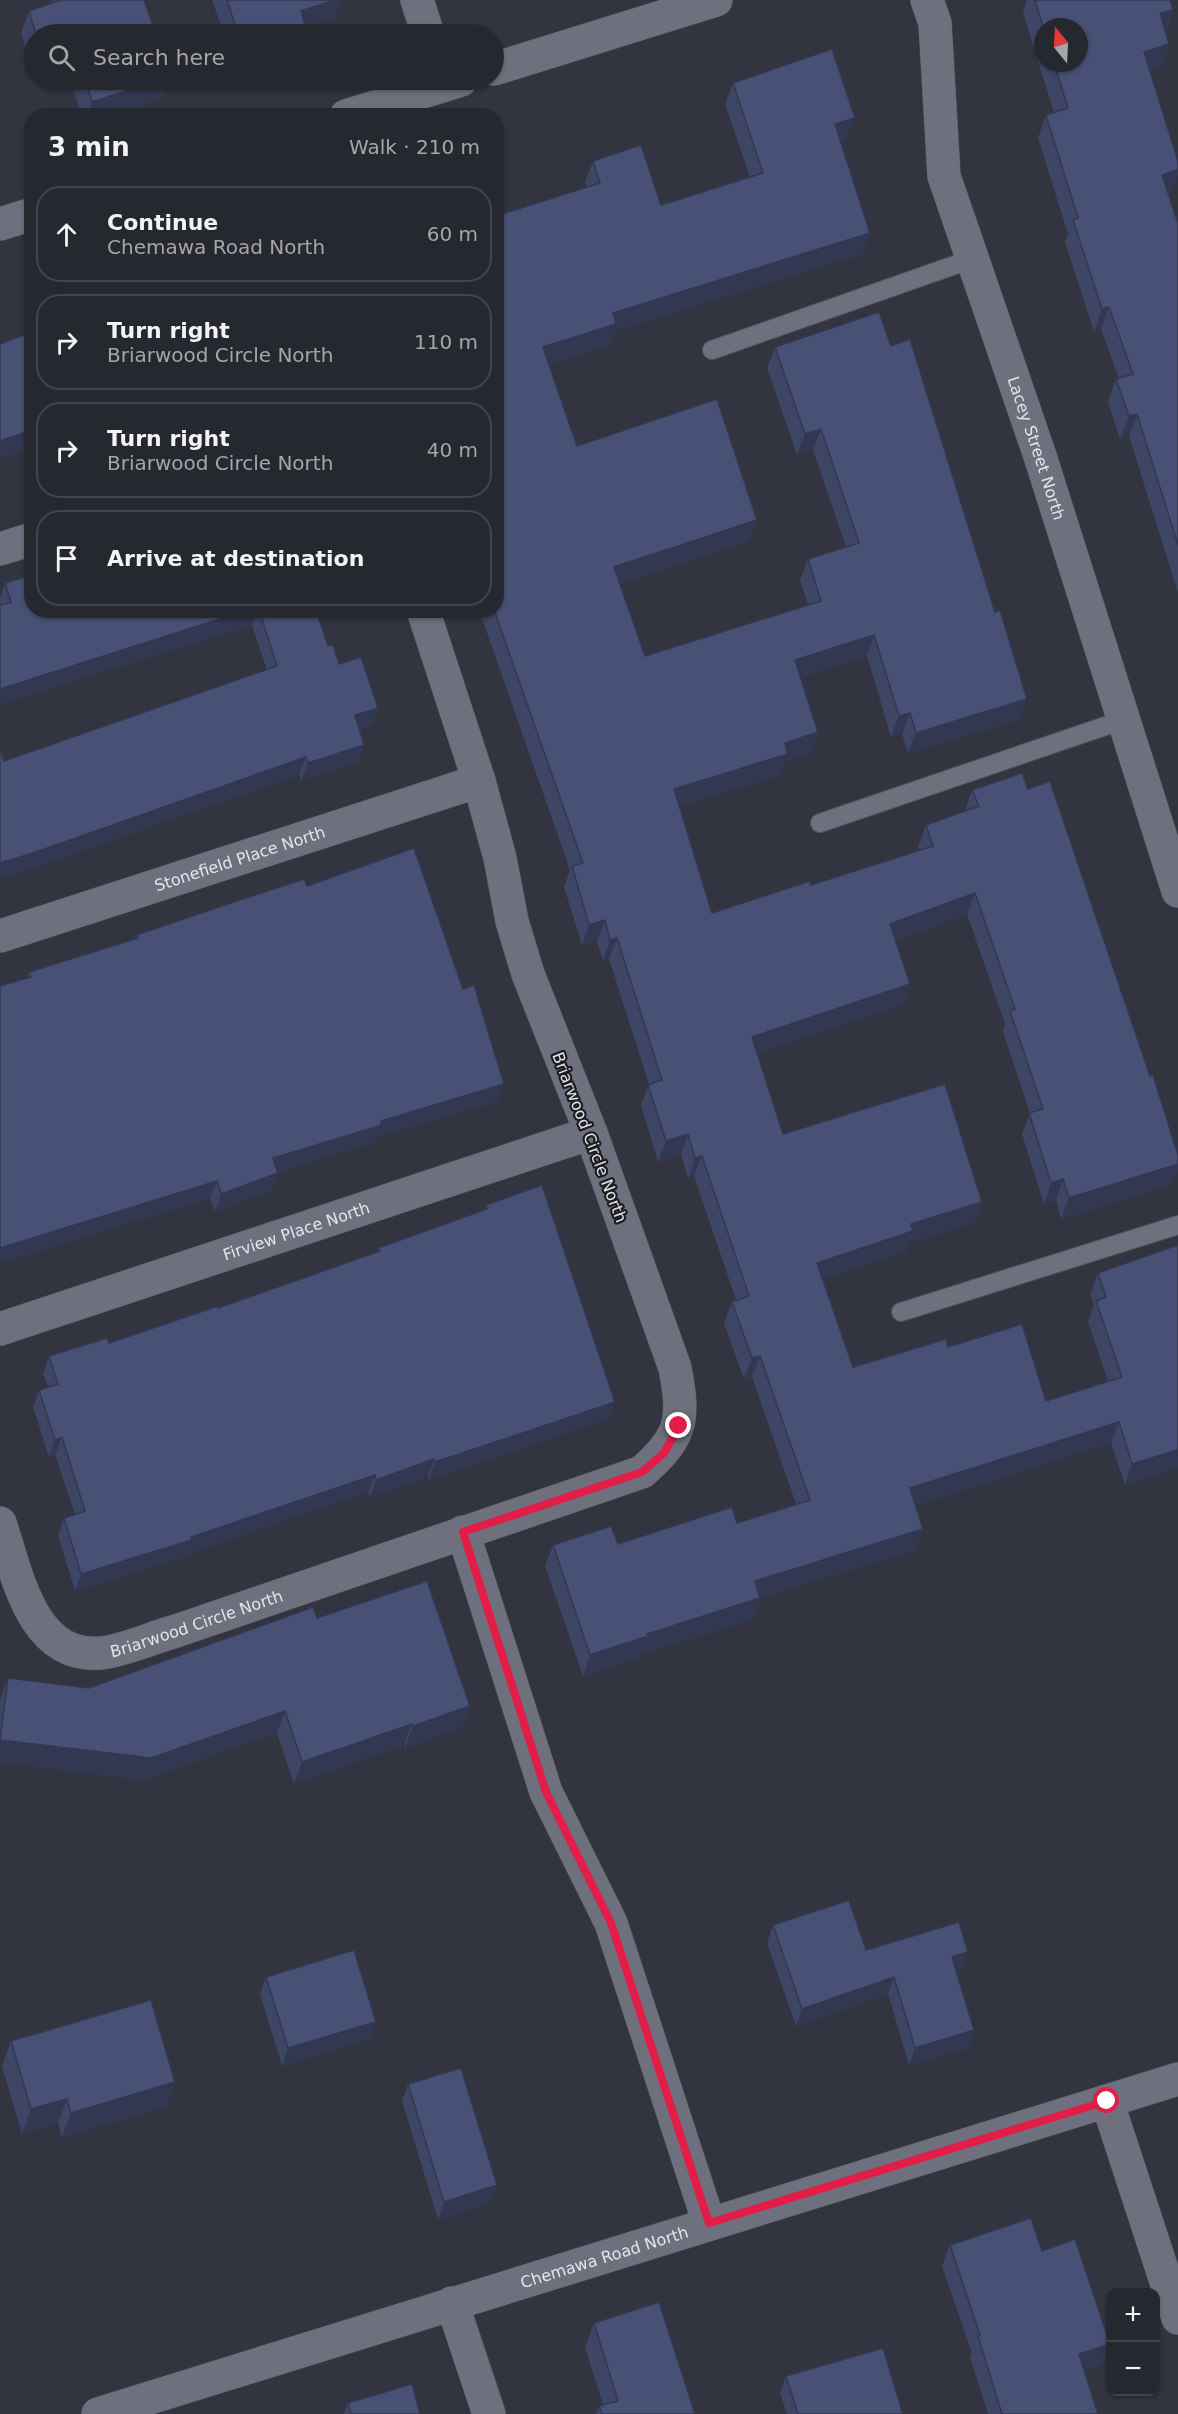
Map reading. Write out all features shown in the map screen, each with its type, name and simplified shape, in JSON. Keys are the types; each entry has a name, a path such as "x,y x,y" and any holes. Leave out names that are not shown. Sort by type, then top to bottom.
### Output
{"street":[{"path":"417,0 425,24"},
{"path":"504,66 716,0"},
{"name":"Lacey Street North","path":"927,0 935,23 944,176 1044,467 1178,891"},
{"path":"370,108 423,90"},
{"path":"0,224 24,216"},
{"path":"0,549 24,542"},
{"name":"Briarwood Circle North","path":"0,1523 32,1614 50,1637 73,1651 102,1653 176,1631 642,1472 664,1453 679,1426 681,1399 675,1368 591,1133 528,974 512,921 500,858 479,781 426,618"},
{"name":"Stonefield Place North","path":"0,936 479,781"},
{"name":"Firview Place North","path":"0,1329 591,1133"},
{"path":"463,1532 546,1792 611,1923 709,2223"},
{"name":"Chemawa Road North","path":"98,2414 1178,2079"},
{"path":"1107,2101 1178,2318"},
{"path":"452,2304 489,2414"}],"lane":[{"path":"712,350 972,259"},
{"path":"820,823 1123,720"},
{"path":"901,1312 1178,1225"}],"building":[{"path":"61,0 144,0 152,24 33,24 29,11"},
{"path":"227,0 335,0 301,11 305,24 235,24"},
{"path":"1035,0 1170,0 1173,10 1160,13 1169,44 1144,52 1178,161 1178,170 1162,175 1178,223 1178,545 1137,414 1129,416 1116,379 1133,374 1109,307 1102,309 1073,220 1078,218 1046,115 1068,108 1057,72 1088,72 1088,18 1040,18"},
{"path":"832,49 855,118 835,124 870,233 613,313 616,324 543,347 577,446 717,399 757,520 614,567 645,656 821,601 808,559 859,543 821,429 805,434 775,347 879,312 891,346 910,339 995,612 1000,610 1027,699 916,733 910,713 899,716 874,635 795,660 818,732 785,743 788,754 674,789 712,913 810,881 811,885 933,846 926,825 979,806 972,790 1022,773 1028,789 1050,781 1150,1076 1153,1075 1178,1155 1178,1164 1069,1198 1063,1179 1051,1183 1029,1113 1043,1109 1010,1011 1015,1009 975,893 890,924 910,984 752,1037 783,1134 945,1084 982,1202 911,1224 913,1231 817,1263 853,1367 946,1339 948,1347 1022,1324 1046,1401 1122,1377 1096,1301 1106,1297 1098,1273 1178,1245 1178,1450 1132,1464 1119,1422 910,1488 923,1529 755,1581 760,1598 590,1655 553,1545 611,1526 618,1544 732,1507 737,1523 810,1500 760,1356 752,1358 732,1302 749,1296 702,1156 695,1158 688,1134 666,1141 648,1085 662,1080 617,938 610,940 605,920 589,925 572,866 583,863 497,618 504,618 504,213 600,183 593,161 641,145 661,205 763,173 733,83"},
{"path":"88,90 129,90 92,102"},
{"path":"24,335 24,433 0,441 0,344"},
{"path":"24,577 24,618 223,618 0,689 0,605 11,602 5,583"},
{"path":"262,618 319,618 328,646 333,645 339,664 361,657 378,708 355,715 364,745 308,763 306,757 0,863 0,749 4,761 277,666"},
{"path":"414,848 463,989 474,985 504,1084 381,1121 382,1125 273,1158 278,1173 221,1194 217,1181 0,1248 0,986 31,977 29,972 138,938 136,935 228,904 304,879 307,886"},
{"path":"542,1185 615,1402 435,1462 434,1459 376,1480 375,1475 191,1537 192,1540 81,1574 64,1518 85,1511 62,1437 55,1440 39,1390 58,1384 49,1356 107,1338 109,1343 218,1306 218,1308 380,1251 378,1248 487,1209 486,1205"},
{"path":"427,1581 470,1706 302,1762 285,1711 151,1758 0,1740 8,1678 89,1688 313,1607 317,1618"},
{"path":"849,1900 866,1950 959,1922 968,1952 952,1957 974,2030 915,2048 894,1977 802,2009 773,1925"},
{"path":"354,1950 376,2022 288,2048 266,1977"},
{"path":"151,2000 175,2082 71,2113 67,2099 31,2109 11,2041"},
{"path":"461,2068 497,2185 444,2202 408,2084"},
{"path":"1031,2218 1042,2251 1075,2239 1106,2332 1106,2345 1079,2354 1098,2414 1002,2414 978,2336 980,2335 950,2245"},
{"path":"659,2302 695,2414 602,2414 599,2406 618,2401 594,2323"},
{"path":"883,2348 903,2414 798,2414 786,2376"},
{"path":"412,2384 420,2414 351,2414 348,2403"}],"route":[{"path":"679,1426 664,1453 642,1472 463,1532 546,1792 611,1923 709,2223 1107,2101"}]}
